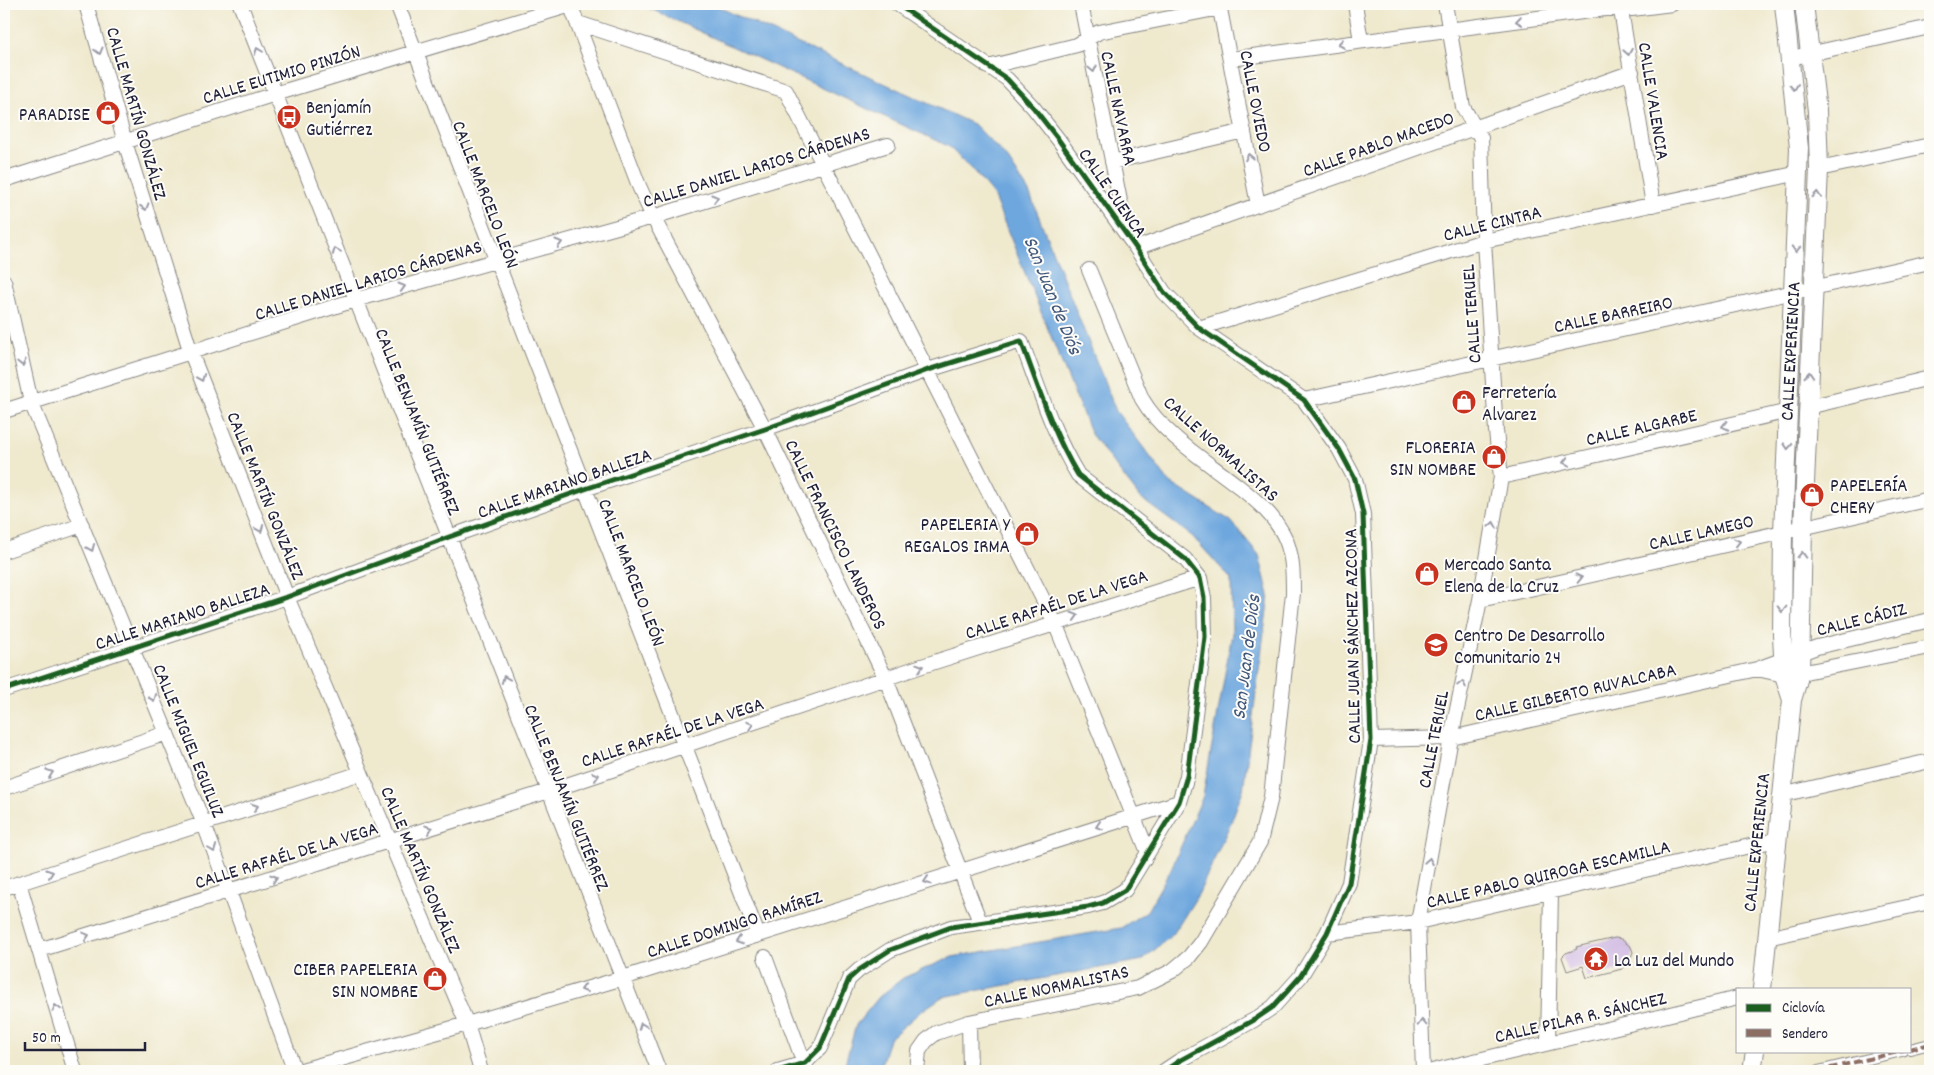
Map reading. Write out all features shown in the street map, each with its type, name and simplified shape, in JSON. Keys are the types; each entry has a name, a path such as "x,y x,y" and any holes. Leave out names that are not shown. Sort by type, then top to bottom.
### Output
{"street":[{"name":"CALLE MARTÍN GONZÁLEZ","path":"86,4 124,142 191,353 287,597 466,1024 481,1071"},
{"name":"CALLE BENJAMÍN GUTIÉRREZ","path":"240,4 659,1071"},
{"name":"CALLE MARCELO LEÓN","path":"397,4 758,935"},
{"name":"CALLE EUTIMIO PINZÓN","path":"4,180 275,94 570,4"},
{"name":"CALLE FRANCISCO LANDEROS","path":"570,4 639,186 653,217 765,429 886,679 980,922"},
{"name":"CALLE CUENCA","path":"897,4 1007,79 1033,107 1058,139 1136,248 1164,292 1199,328 1304,400"},
{"name":"CALLE NAVARRA","path":"1081,4 1121,206 1136,248"},
{"path":"1355,4 1361,41"},
{"name":"CALLE TERUEL","path":"1424,1071 1418,922 1451,738 1480,600 1501,477 1484,241 1481,138 1463,107 1445,4"},
{"path":"1230,59 1620,6 1672,4"},
{"name":"CALLE EXPERIENCIA","path":"1762,988 1792,700 1789,669 1784,532 1799,173 1798,123 1784,4"},
{"name":"CALLE EXPERIENCIA","path":"1789,669 1800,653 1803,528 1819,169 1817,111 1804,4"},
{"path":"988,67 1076,45 1099,32 1220,6"},
{"name":"CALLE OVIEDO","path":"1220,6 1258,205"},
{"name":"CALLE VALENCIA","path":"1620,6 1653,205"},
{"path":"578,23 786,91 1055,622 1148,852"},
{"path":"1790,58 1930,27"},
{"name":"CALLE PABLO MACEDO","path":"1136,248 1632,72"},
{"path":"1112,162 1244,131"},
{"name":"CALLE DANIEL LARIOS CÁRDENAS","path":"4,411 355,300 653,217 888,145"},
{"path":"1819,169 1930,145"},
{"name":"CALLE CINTRA","path":"1199,328 1484,241 1799,173"},
{"name":"CALLE BARREIRO","path":"1304,400 1930,262"},
{"name":"CALLE NORMALISTAS","path":"918,1071 919,1051 926,1041 936,1033 969,1022 1131,990 1172,971 1189,957 1201,942 1260,842 1271,797 1293,594 1292,565 1286,540 1274,521 1258,503 1171,433 1151,414 1142,398 1089,270"},
{"name":"CALLE MIGUEL EGUILUZ","path":"4,282 31,402 204,824 294,1071"},
{"name":"CALLE MARIANO BALLEZA","path":"4,690 287,597 448,537 765,429 928,370 1021,341 1056,432 1078,475 1185,559 1200,578"},
{"path":"1808,407 1930,378"},
{"name":"CALLE JUAN SÁNCHEZ AZCONA","path":"1164,1071 1254,1020 1273,1007 1300,977 1327,933 1349,883 1371,740 1363,514 1355,479 1339,449 1304,400"},
{"name":"CALLE ALGARBE","path":"1501,477 1789,411"},
{"name":"CALLE LAMEGO","path":"1480,600 1930,499"},
{"path":"4,551 82,525"},
{"path":"778,1071 806,1067 820,1048 849,979 859,970 890,950 950,927 1103,903 1125,890 1179,802 1188,776 1205,637 1204,598 1200,578"},
{"name":"CALLE RAFAÉL DE LA VEGA","path":"39,950 549,791 1055,622 1200,578"},
{"name":"CALLE CÁDIZ","path":"1800,653 1817,647 1930,620"},
{"name":"CALLE GILBERTO RUVALCABA","path":"1371,740 1451,738 1757,669 1789,669 1930,647"},
{"path":"4,788 167,733"},
{"path":"1781,795 1930,761"},
{"path":"4,888 361,773"},
{"name":"CALLE DOMINGO RAMÍREZ","path":"298,1071 623,978 1179,802"},
{"name":"CALLE PABLO QUIROGA ESCAMILLA","path":"1327,933 1418,922 1776,840"},
{"path":"19,883 75,1071"},
{"path":"1548,1043 1551,892"},
{"path":"1767,938 1930,902"},
{"path":"765,957 806,1067"},
{"name":"CALLE PILAR R. SÁNCHEZ","path":"1432,1071 1736,998"},
{"path":"969,1022 970,1071"},
{"path":"1912,1048 1930,1044"},
{"path":"1752,1071 1754,1052"},
{"path":"1818,1071 1898,1052"}],"water":[{"name":"San Juan de Diós","path":"640,4 712,4 975,125 1007,158 1029,192 1116,411 1169,482 1231,521 1259,555 1269,595 1243,790 1231,822 1199,893 1174,933 1143,960 942,997 920,1012 889,1039 879,1071 843,1071 856,1025 879,997 903,978 952,957 1121,928 1147,911 1171,869 1203,796 1232,634 1231,579 1192,536 1140,498 1091,434 993,195 972,169 948,146"}],"building":[{"name":"La Luz del Mundo","path":"1615,938 1621,939 1631,947 1633,952 1628,965 1622,969 1587,978 1583,966 1567,971 1562,957 1566,953 1577,949 1576,947"}],"marked path":[{"path":"1912,1048 1930,1044"},
{"path":"1818,1071 1898,1052"}],"cycle path":[{"path":"897,4 1007,79 1033,107 1058,139 1136,248 1164,292 1199,328 1304,400 1339,449 1355,479 1363,514 1371,740 1349,883 1327,933 1300,977 1273,1007 1254,1020 1164,1071"},
{"path":"4,690 287,597 585,489 765,429 928,370 1021,341 1053,426 1078,475 1185,559 1200,578 1204,598 1205,637 1187,776 1179,802 1125,890 1103,903 1088,907 951,927 890,950 859,970 849,979 820,1048 805,1063 778,1071"}],"place":[{"name":"PARADISE","path":"108,113"},
{"name":"Benjamín Gutiérrez","path":"289,117"},
{"name":"Ferretería Alvarez","path":"1464,402"},
{"name":"FLORERIA SIN NOMBRE","path":"1494,457"},
{"name":"PAPELERÍA CHERY","path":"1812,495"},
{"name":"PAPELERIA Y REGALOS IRMA","path":"1027,534"},
{"name":"Mercado Santa Elena de la Cruz","path":"1427,574"},
{"name":"Centro De Desarrollo Comunitario 24","path":"1436,645"},
{"name":"La Luz del Mundo","path":"1596,959"},
{"name":"CIBER PAPELERIA SIN NOMBRE","path":"435,979"}]}
